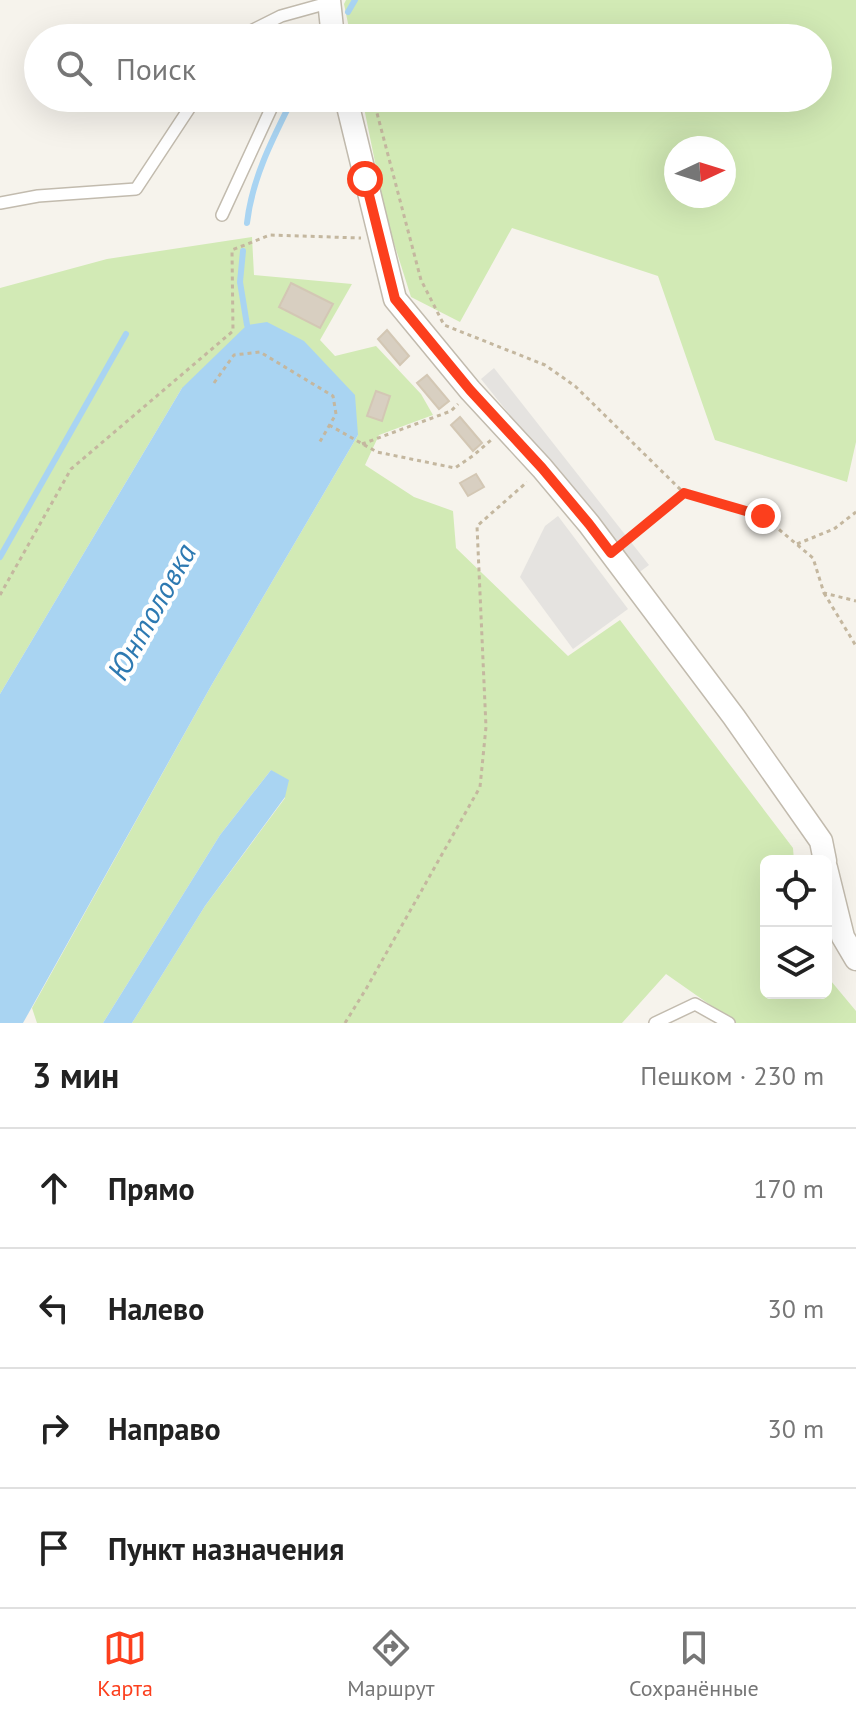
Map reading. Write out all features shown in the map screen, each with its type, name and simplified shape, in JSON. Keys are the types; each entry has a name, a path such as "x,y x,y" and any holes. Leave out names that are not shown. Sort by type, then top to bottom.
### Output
{"street":[{"path":"329,1 331,24"},
{"path":"349,112 395,299 470,390 589,524 734,717 821,841 824,855"},
{"path":"832,892 843,937 856,959"}],"lane":[{"path":"265,24 329,1"},
{"path":"0,203 38,196 136,189 187,112"},
{"path":"222,215 270,112"},
{"path":"655,1023 695,1004 729,1023"}],"path":[{"path":"377,112 421,280 444,325 545,365 575,386 684,493 763,516 813,558 824,593 856,646"},
{"path":"0,595 71,469 233,331 232,250 270,235 369,238"},
{"path":"214,383 234,355 260,352 333,396 336,414 318,445"},
{"path":"362,444 451,411 465,398"},
{"path":"329,425 377,452 455,468 497,435"},
{"path":"345,1023 480,787 486,727 477,526 542,468"},
{"path":"611,553 684,493"},
{"path":"797,544 834,529 856,513"},
{"path":"824,593 856,601"}],"green space":[{"path":"346,0 856,0 856,442 847,482 715,440 658,276 512,228 460,322 411,297 387,221 365,112 832,112 832,24 348,24 344,4"},
{"path":"252,237 254,275 352,284 320,340 335,356 376,346 421,394 433,415 379,435 365,465 414,497 453,511 456,548 568,656 620,620 793,848 794,855 760,855 760,999 832,999 832,982 856,1011 856,1023 736,1023 666,974 622,1023 132,1023 205,906 285,798 271,770 220,835 103,1023 37,1023 32,1008 211,686 358,435 182,388 0,694 0,288 107,259"}],"shaded area":[{"path":"494,368 649,565 637,574 481,379"},
{"path":"558,516 628,609 573,649 520,577 545,526"}],"water":[{"name":"Юнтоловка","path":"267,322 304,341 355,395 358,435 211,686 23,1023 0,1023 0,694 182,388 247,325"},
{"path":"271,770 289,780 285,797 205,906 132,1023 103,1023 220,835"}],"building":[{"path":"291,283 333,304 320,328 279,307"},
{"path":"387,330 409,356 400,365 378,339"},
{"path":"427,375 449,401 439,409 417,383"},
{"path":"376,391 390,396 382,421 367,416"},
{"path":"460,417 482,443 473,451 451,425"},
{"path":"476,474 484,487 468,496 460,483"}],"waterway":[{"path":"348,12 355,0"},
{"path":"247,223 258,174 286,112"},
{"path":"243,251 240,282 247,325"},
{"path":"0,557 126,334"}],"route":[{"path":"365,179 395,299 470,390 542,468 611,553 684,493 763,516"}]}
